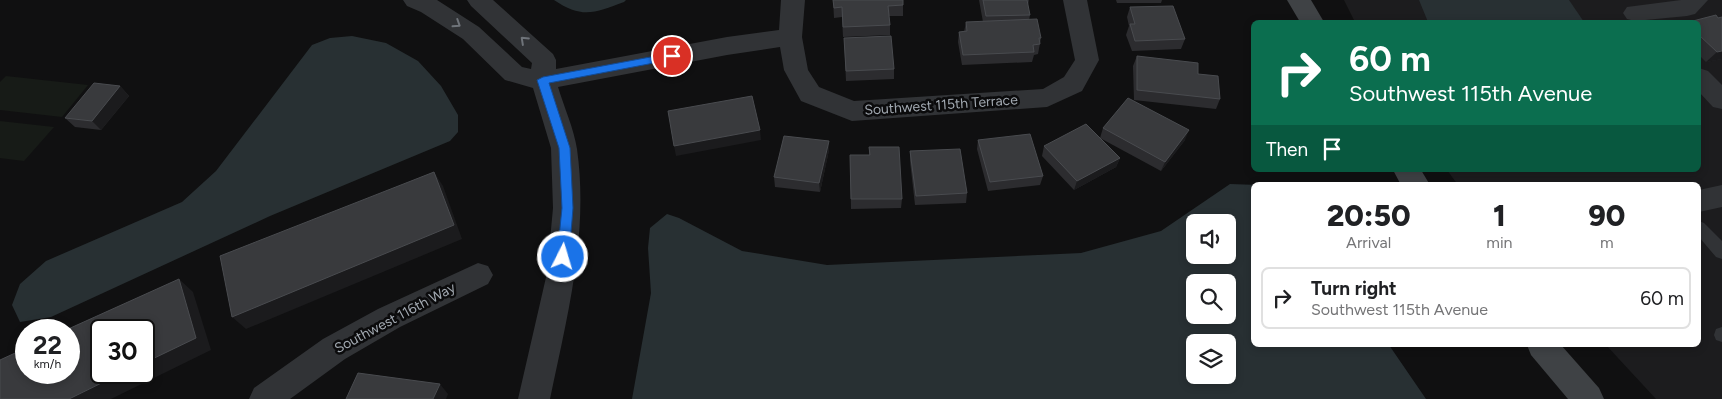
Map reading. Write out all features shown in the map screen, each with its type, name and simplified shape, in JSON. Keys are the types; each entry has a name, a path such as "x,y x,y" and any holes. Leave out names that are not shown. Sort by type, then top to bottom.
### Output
{"street":[{"path":"415,0 429,6 471,33 514,74 543,80 727,46 790,37"},
{"path":"480,0 544,60 543,80 564,148 567,208 562,274 534,399"},
{"name":"Southwest 115th Terrace","path":"794,0 790,37 796,70 810,94 852,111 1047,98 1072,84 1087,60 1075,0"},
{"path":"1299,0 1311,20"},
{"path":"1634,12 1687,8 1696,0"},
{"path":"1708,78 1722,100"},
{"path":"1701,201 1722,196"},
{"name":"Southwest 116th Way","path":"265,399 334,349 389,318 478,274"},
{"path":"1544,347 1588,399"}],"lane":[{"path":"1701,229 1722,252"}],"shaded area":[{"path":"554,0 626,0 605,9 581,12"},
{"path":"1344,0 1722,0 1722,399 1656,399 1608,347 1701,347 1701,182 1456,182 1448,172 1701,172 1701,20 1354,20"},
{"path":"1419,0 1569,0 1583,20 1427,20"},
{"path":"352,36 386,43 418,61 441,86 458,115 458,132 450,141 270,216 51,317 19,319 12,305 20,284 46,261 182,202 216,171 312,45 330,38"},
{"path":"6,76 88,85 62,117 0,110 0,82"},
{"path":"0,121 54,127 24,161 0,158"},
{"path":"1230,184 1251,185 1251,347 1390,347 1426,399 632,399 651,293 648,248 650,228 667,214 679,218 742,251 827,265 1081,253 1161,231"}],"building":[{"path":"833,0 903,0 903,5 888,6 890,25 843,27 842,7 834,8"},
{"path":"983,0 1027,0 1030,15 986,16"},
{"path":"1173,6 1185,39 1135,41 1130,24 1135,24 1130,7"},
{"path":"1716,15 1718,18 1722,17 1722,51 1717,52 1701,37 1701,20 1697,20"},
{"path":"1037,19 1041,38 1039,38 1040,44 1033,45 1034,52 963,55 959,32 967,31 966,22"},
{"path":"891,36 894,69 846,71 844,38"},
{"path":"1137,56 1198,63 1198,74 1218,76 1220,99 1137,90"},
{"path":"94,83 120,86 92,121 65,118"},
{"path":"752,96 760,130 674,146 668,111"},
{"path":"1128,98 1189,130 1165,162 1103,128"},
{"path":"1086,124 1120,158 1077,181 1044,146"},
{"path":"1030,134 1043,176 990,182 978,140"},
{"path":"784,136 829,141 819,183 774,177"},
{"path":"869,147 899,147 902,199 851,199 850,155 870,155"},
{"path":"960,149 967,193 916,196 910,151"},
{"path":"434,172 454,225 232,317 220,256"},
{"path":"179,279 196,338 155,358 155,319 90,319"},
{"path":"90,319 90,384 100,384 69,399 0,399 0,360 15,353 15,384 80,384 80,324"},
{"path":"358,373 440,384 433,399 346,399"}],"route":[{"path":"563,257 567,208 564,148 543,80 672,56"}]}
